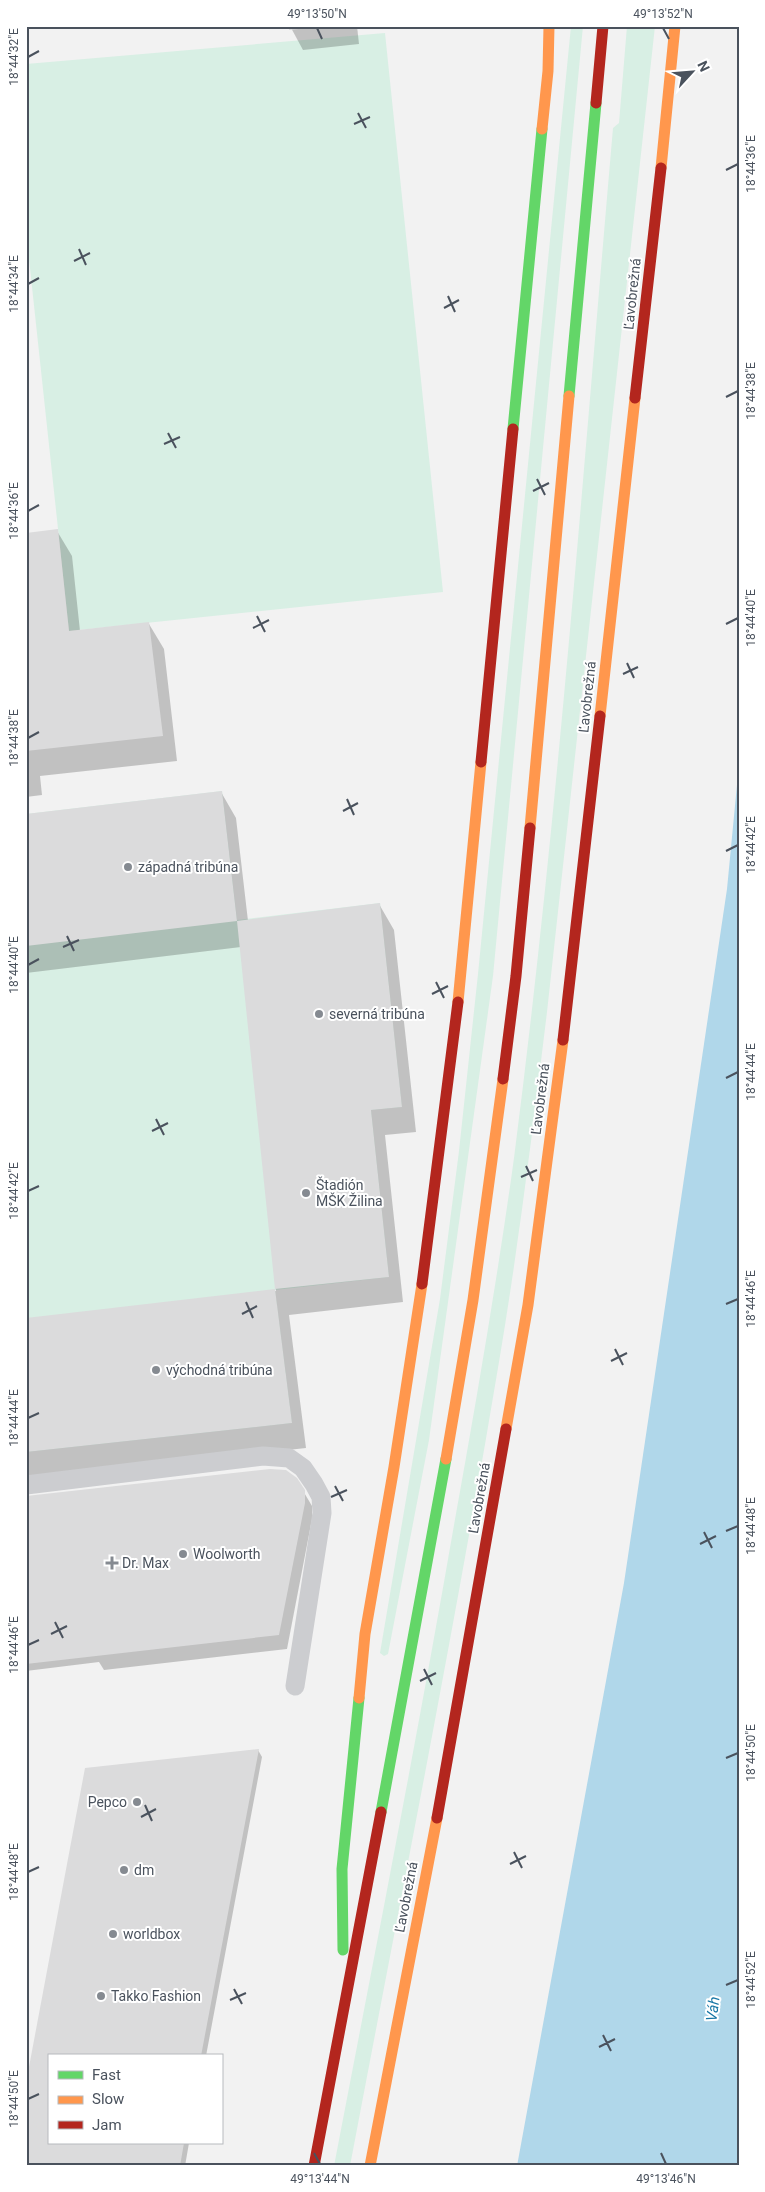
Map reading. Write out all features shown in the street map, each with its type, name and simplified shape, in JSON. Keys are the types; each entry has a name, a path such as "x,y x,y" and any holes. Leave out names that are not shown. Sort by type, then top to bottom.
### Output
{"main road":[{"path":"344,2010 342,1869 365,1634 394,1467 428,1240 455,1031 548,71 549,26"},
{"path":"314,2166 399,1718 473,1300 515,986 603,26"},
{"name":"Ľavobrežná","path":"370,2166 453,1735 529,1296 570,984 662,162 675,26"}],"lane":[{"path":"26,1485 263,1456 289,1458 303,1468 321,1497 322,1513 294,1686"}],"green space":[{"path":"571,26 583,26 493,976 429,1440 388,1654 384,1656 380,1653 440,1299 459,1151"},
{"path":"627,26 655,26 547,1012 520,1227 465,1559 350,2166 334,2166 396,1846 440,1605 486,1342 514,1158 530,1030 557,773 613,128 619,123"},
{"path":"385,33 443,592 69,631 26,231 26,64"},
{"name":"Štadión MŠK Žilina","path":"222,791 237,920 380,903 402,1107 371,1110 389,1277 275,1290 292,1423 26,1452 26,814"}],"water":[{"name":"Váh","path":"739,764 739,2166 517,2166 624,1583 727,889"}],"building":[{"path":"289,26 308,26 308,28 289,30"},
{"path":"58,529 69,631 149,622 163,736 26,751 26,533"},
{"name":"západná tribúna","path":"222,791 237,921 26,946 26,814"},
{"name":"severná tribúna","path":"380,903 402,1107 371,1110 389,1277 275,1289 237,921"},
{"name":"východná tribúna","path":"275,1289 292,1423 26,1452 26,1318"},
{"path":"270,1469 286,1470 297,1478 305,1490 305,1503 279,1635 26,1664 26,1496"},
{"path":"259,1749 201,2054 48,2054 48,2144 184,2144 180,2166 26,2166 26,2083 85,1768"}],"traffic: fast":[{"path":"569,396 596,103"},
{"path":"513,429 542,129"},
{"path":"381,1812 446,1459"},
{"path":"343,1950 342,1869 359,1698"}],"traffic: slow":[{"path":"542,129 548,71 549,26"},
{"path":"661,168 675,26"},
{"path":"530,828 569,396"},
{"path":"600,716 635,398"},
{"path":"458,1002 481,762"},
{"path":"506,1429 528,1305 563,1040"},
{"path":"446,1459 473,1300 503,1079"},
{"path":"359,1698 365,1634 394,1467 422,1284"},
{"path":"370,2166 437,1818"}],"traffic: jam":[{"path":"596,103 603,26"},
{"path":"635,398 661,168"},
{"path":"481,762 513,429"},
{"path":"563,1040 600,716"},
{"path":"503,1079 516,976 530,828"},
{"path":"422,1284 458,1002"},
{"path":"437,1818 506,1429"},
{"path":"314,2166 381,1812"}],"place":[{"name":"západná tribúna","path":"128,867"},
{"name":"severná tribúna","path":"319,1014"},
{"name":"Štadión MŠK Žilina","path":"306,1193"},
{"name":"východná tribúna","path":"156,1370"},
{"name":"Woolworth","path":"183,1554"},
{"name":"Dr. Max","path":"112,1563"},
{"name":"Pepco","path":"137,1802"},
{"name":"dm","path":"124,1870"},
{"name":"worldbox","path":"113,1934"},
{"name":"Takko Fashion","path":"101,1996"}]}
